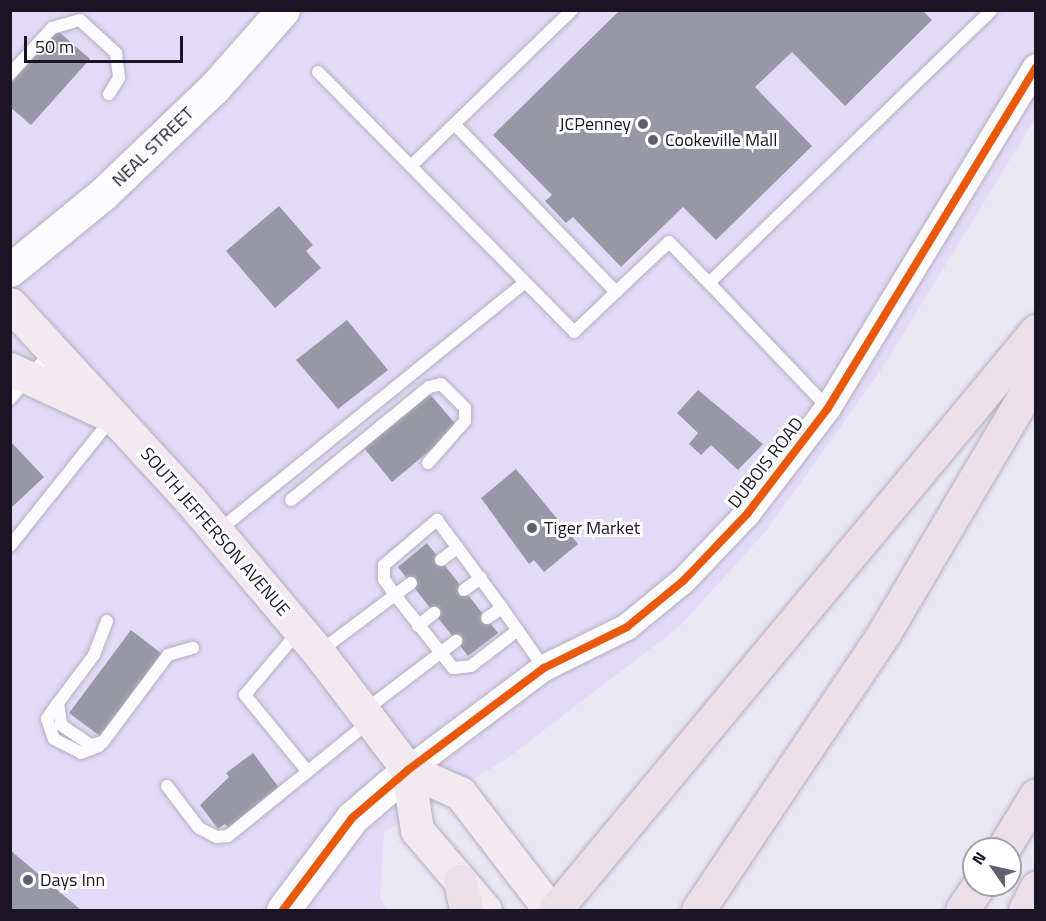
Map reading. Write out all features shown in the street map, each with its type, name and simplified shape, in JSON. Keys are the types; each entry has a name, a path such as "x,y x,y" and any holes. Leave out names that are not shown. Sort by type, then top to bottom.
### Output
{"highway":[{"path":"555,910 1035,331"},
{"path":"698,910 884,633 1035,376"},
{"path":"1010,837 1035,795"},
{"path":"1025,910 1035,888"},
{"path":"962,910 971,897"}],"main road":[{"name":"NEAL STREET","path":"10,270 112,185 214,88 283,10"},
{"name":"SOUTH JEFFERSON AVENUE","path":"10,304 217,532 309,642 408,770 417,830 463,896 485,910"},
{"path":"16,382 114,417"},
{"name":"SOUTH JEFFERSON AVENUE","path":"408,770 460,793 550,910"},
{"path":"283,910 352,818 408,770"}],"street":[{"name":"DUBOIS ROAD","path":"408,770 544,668 627,627 683,581 747,514 828,408 1035,67"}],"lane":[{"path":"411,166 456,126 572,10"},
{"path":"709,283 992,10"},
{"path":"10,74 52,28 80,20 116,53 119,78 110,94"},
{"path":"318,72 574,332 669,242 828,408"},
{"path":"456,126 616,292"},
{"path":"217,532 525,282"},
{"path":"16,382 53,350"},
{"path":"291,500 429,387 441,384 465,408 465,421 428,463"},
{"path":"10,546 114,417"},
{"path":"518,630 462,670 438,654 384,579 391,555 438,520 481,578 518,630 544,668"},
{"path":"441,560 458,547"},
{"path":"464,590 481,578"},
{"path":"308,772 245,695 309,642 395,595 411,583"},
{"path":"487,618 502,608"},
{"path":"418,626 434,613"},
{"path":"107,621 94,655 58,703 62,725 91,746 103,742 168,655 193,648"},
{"path":"167,786 199,828 217,837 228,836 308,772 367,716 456,641"}],"shaded area":[{"path":"10,11 1035,11 1035,119 881,370 766,531 680,626 505,760 384,832 380,900 389,910 11,910"}],"building":[{"name":"Cookeville Mall","path":"620,10 922,10 932,20 845,106 792,52 755,87 812,146 716,240 683,207 621,267 573,217 566,223 545,201 552,195 493,135"},
{"path":"58,31 90,59 31,125 10,107 10,84"},
{"path":"279,206 313,245 306,251 321,268 275,308 226,251"},
{"path":"347,320 388,370 338,409 296,360"},
{"path":"698,390 763,444 738,470 711,445 701,455 689,444 698,433 677,413"},
{"path":"429,393 458,427 392,482 364,448"},
{"path":"13,444 44,477 10,509 10,445"},
{"name":"Tiger Market","path":"516,469 578,544 544,572 534,560 529,564 481,498"},
{"path":"427,543 498,633 468,656 398,567"},
{"path":"131,630 162,654 100,736 69,713"},
{"path":"253,753 280,789 229,829 225,824 218,829 200,805 229,777 226,773"},
{"name":"Days Inn","path":"10,850 81,910 10,910"}],"cycle path":[{"path":"283,910 352,818 408,770 544,668 627,627 683,581 747,514 828,408 1036,67"}],"place":[{"name":"JCPenney","path":"643,124"},
{"name":"Cookeville Mall","path":"653,140"},
{"name":"Tiger Market","path":"532,528"},
{"name":"Days Inn","path":"28,880"}]}
